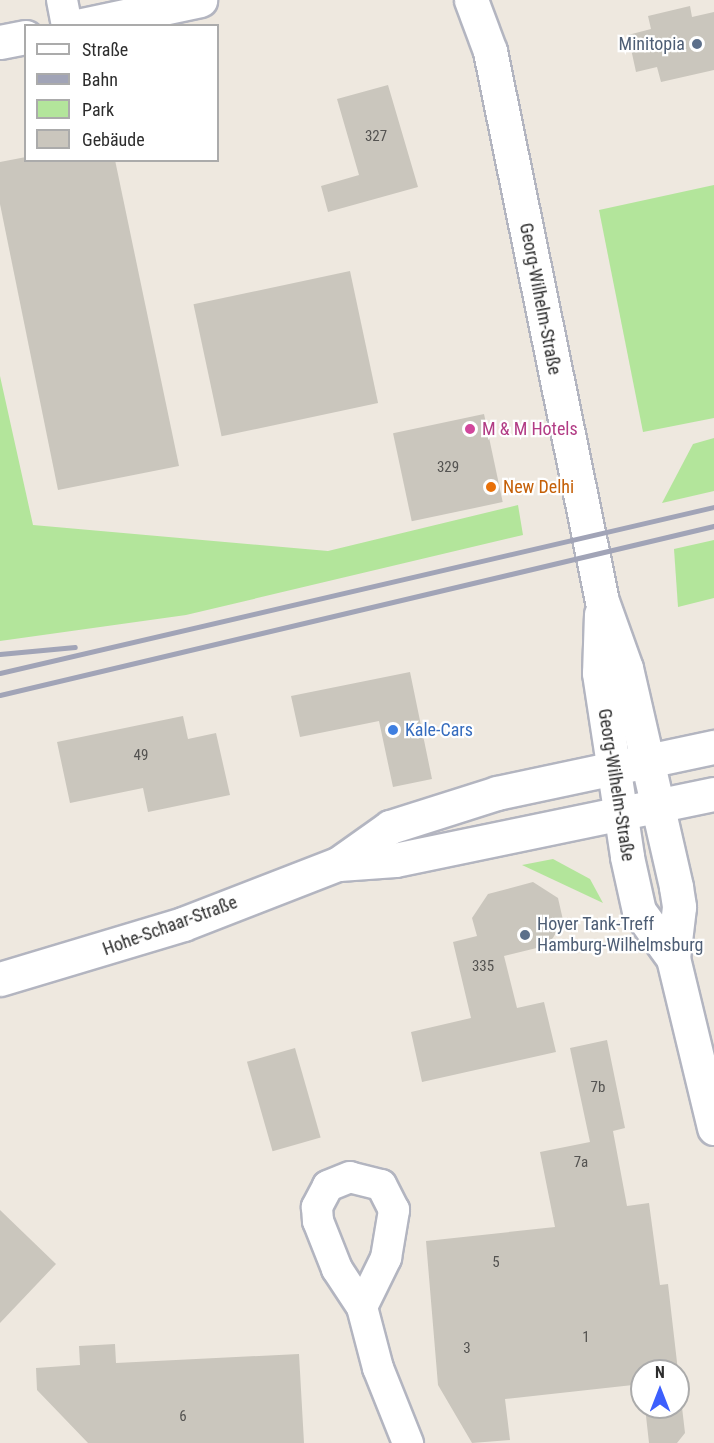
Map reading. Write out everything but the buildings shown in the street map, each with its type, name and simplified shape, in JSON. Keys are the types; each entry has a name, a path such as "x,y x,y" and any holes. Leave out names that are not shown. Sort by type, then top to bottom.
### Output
{"main road":[{"path":"87,24 200,0"},
{"name":"Georg-Wilhelm-Straße","path":"471,0 490,51 602,601 626,668 679,907 673,958 714,1128"},
{"path":"0,42 24,37"},
{"name":"Georg-Wilhelm-Straße","path":"602,601 598,673 618,813 639,911 673,958"},
{"name":"Hohe-Schaar-Straße","path":"0,979 183,924 338,864 390,827 497,793 611,766 714,747"},
{"name":"Hohe-Schaar-Straße","path":"338,864 395,860 714,794"}],"street":[{"path":"62,0 67,24"},
{"path":"362,1307 378,1368 408,1443"}],"green space":[{"path":"714,185 714,418 643,432 599,210"},
{"path":"0,376 33,525 328,551 518,505 523,535 186,615 0,641"},
{"path":"714,438 714,491 662,503 693,444"},
{"path":"714,540 714,598 678,607 674,549"},
{"path":"553,859 590,879 603,903 522,865"}],"railway":[{"path":"0,673 714,507"},
{"path":"0,695 714,526"},
{"path":"0,654 75,647"}],"place":[{"name":"Minitopia","path":"697,44"},
{"name":"M & M Hotels","path":"470,429"},
{"name":"New Delhi","path":"491,487"},
{"name":"Kale-Cars","path":"393,730"},
{"name":"Hoyer Tank-Treff Hamburg-Wilhelmsburg","path":"525,935"}]}
